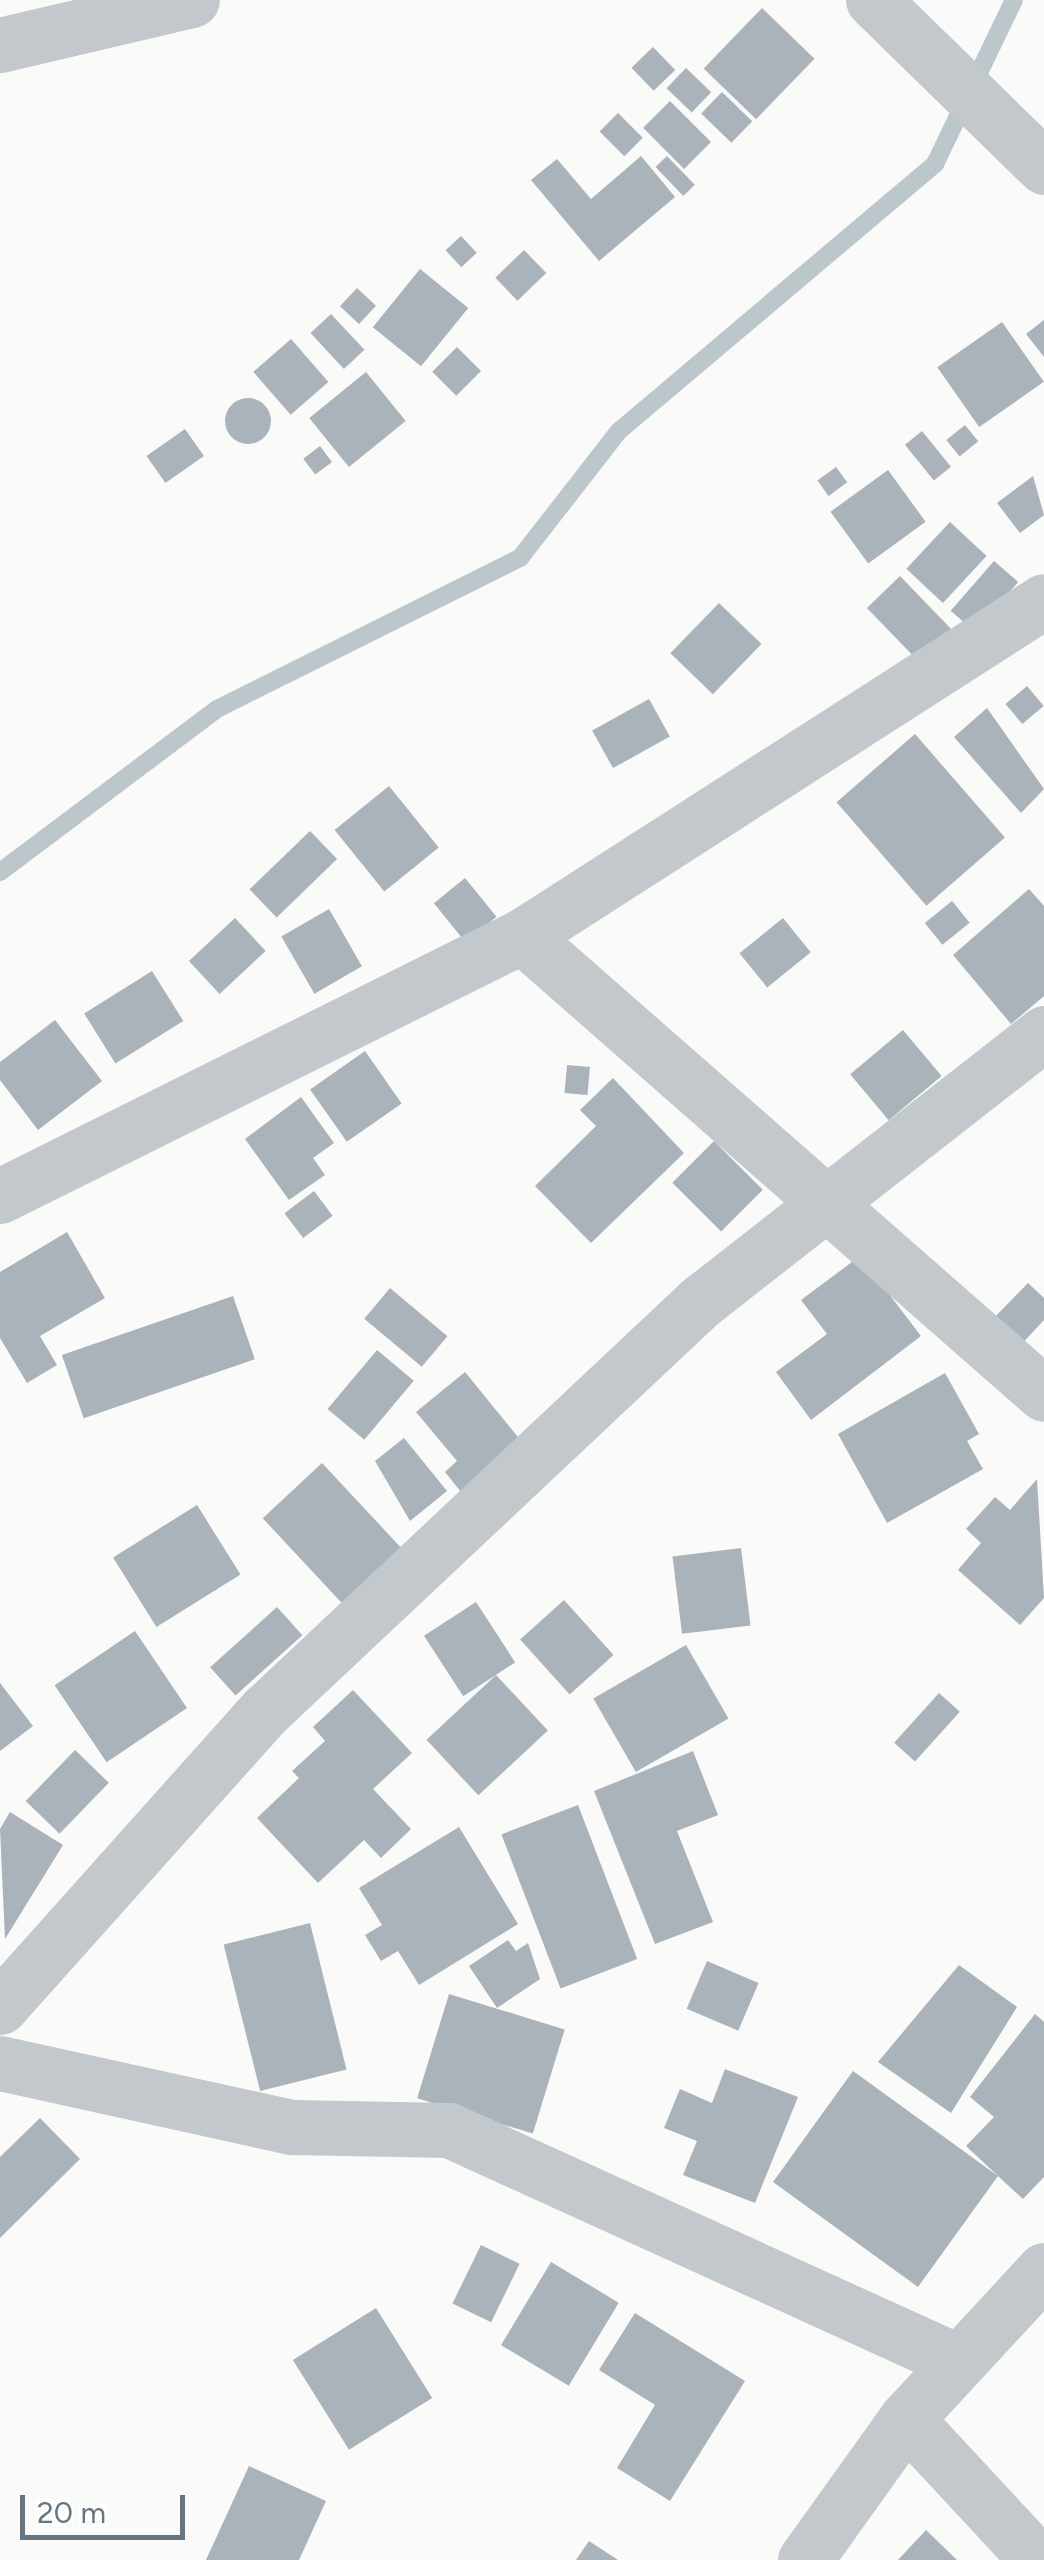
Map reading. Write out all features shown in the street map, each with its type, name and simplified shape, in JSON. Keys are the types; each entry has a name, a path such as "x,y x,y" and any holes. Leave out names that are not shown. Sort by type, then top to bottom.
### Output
{"street":[{"path":"0,44 192,0"},
{"path":"873,0 1044,167"},
{"path":"0,1196 522,936 1044,601"},
{"path":"522,936 1044,1394"},
{"path":"0,2007 266,1710 700,1302 1044,1033"},
{"path":"0,2064 292,2126 449,2130 959,2362"},
{"path":"805,2560 906,2419 1044,2270"},
{"path":"906,2419 1036,2560"}],"building":[{"path":"762,8 815,59 756,119 704,68"},
{"path":"653,47 675,70 654,91 631,68"},
{"path":"686,68 711,92 692,112 667,88"},
{"path":"722,92 752,121 731,143 701,114"},
{"path":"670,101 711,142 684,169 643,128"},
{"path":"618,113 643,138 624,156 600,131"},
{"path":"641,156 675,197 599,261 531,180 557,159 591,199"},
{"path":"667,156 695,185 683,196 655,167"},
{"path":"461,236 477,253 461,267 446,250"},
{"path":"524,250 546,273 517,301 495,278"},
{"path":"420,269 468,308 421,366 373,327"},
{"path":"357,288 376,306 359,324 340,306"},
{"path":"331,314 364,350 344,369 311,333"},
{"path":"1044,320 1044,357 1026,334"},
{"path":"1002,322 1044,382 979,427 937,367"},
{"path":"291,339 328,382 291,415 253,372"},
{"path":"457,347 481,371 456,396 432,372"},
{"path":"366,372 406,421 349,467 309,418"},
{"path":"248,398 265,404 271,421 265,438 248,444 231,438 225,421 231,404"},
{"path":"965,425 978,441 960,456 946,440"},
{"path":"185,429 204,456 165,483 146,456"},
{"path":"922,431 951,467 934,481 905,445"},
{"path":"320,446 332,462 315,475 303,459"},
{"path":"836,467 847,482 829,496 817,481"},
{"path":"888,470 926,522 868,564 831,512"},
{"path":"1033,476 1044,515 1020,533 997,503"},
{"path":"950,522 987,556 943,603 906,569"},
{"path":"994,561 1018,582 975,632 951,611"},
{"path":"900,576 952,630 919,662 867,608"},
{"path":"719,603 761,644 713,694 670,653"},
{"path":"1027,686 1044,706 1022,724 1006,704"},
{"path":"649,699 670,737 613,768 592,731"},
{"path":"987,708 1044,789 1021,813 954,737"},
{"path":"915,734 1005,837 926,906 837,802"},
{"path":"389,786 439,847 384,891 335,830"},
{"path":"310,831 337,859 277,917 250,889"},
{"path":"465,878 496,917 465,942 434,903"},
{"path":"1029,889 1044,906 1044,996 1011,1024 953,955"},
{"path":"952,901 970,923 942,945 925,923"},
{"path":"329,909 362,966 314,994 281,936"},
{"path":"235,918 266,951 220,994 189,961"},
{"path":"783,918 811,952 767,987 739,953"},
{"path":"152,971 183,1021 115,1063 84,1013"},
{"path":"55,1020 102,1081 38,1130 0,1080 0,1062"},
{"path":"903,1030 942,1076 889,1120 850,1074"},
{"path":"365,1051 402,1103 347,1142 310,1089"},
{"path":"567,1065 590,1067 587,1095 565,1093"},
{"path":"613,1078 684,1153 591,1243 535,1186 596,1126 580,1110"},
{"path":"301,1097 334,1143 313,1158 325,1175 289,1200 245,1139"},
{"path":"714,1141 763,1190 721,1232 672,1183"},
{"path":"314,1191 333,1216 303,1238 284,1213"},
{"path":"67,1232 105,1298 40,1336 57,1365 27,1383 0,1338 0,1272"},
{"path":"860,1256 921,1336 811,1420 776,1372 827,1334 801,1300"},
{"path":"1028,1283 1044,1298 1044,1320 1015,1351 988,1324"},
{"path":"390,1288 447,1336 422,1367 364,1319"},
{"path":"233,1296 255,1359 84,1418 62,1355"},
{"path":"377,1350 414,1381 364,1440 328,1409"},
{"path":"465,1372 522,1442 461,1492 445,1472 457,1461 416,1412"},
{"path":"945,1373 979,1434 967,1441 983,1469 887,1523 838,1434"},
{"path":"404,1438 447,1491 410,1521 375,1461"},
{"path":"322,1463 404,1551 345,1606 263,1518"},
{"path":"1037,1479 1044,1598 1020,1625 958,1570 981,1543 966,1529 995,1497 1010,1510"},
{"path":"197,1505 240,1575 156,1627 113,1557"},
{"path":"741,1548 751,1625 682,1634 673,1556"},
{"path":"564,1600 614,1655 570,1694 520,1639"},
{"path":"476,1602 515,1662 463,1696 424,1636"},
{"path":"277,1607 302,1635 236,1695 210,1667"},
{"path":"135,1631 187,1708 107,1762 55,1685"},
{"path":"686,1645 728,1719 636,1772 593,1698"},
{"path":"496,1675 548,1731 478,1795 427,1740"},
{"path":"0,1683 33,1726 0,1751"},
{"path":"353,1690 412,1753 373,1789 411,1829 381,1858 364,1840 318,1883 257,1818 299,1778 292,1771 325,1741 313,1727"},
{"path":"939,1693 960,1712 915,1762 894,1743"},
{"path":"75,1750 109,1783 59,1834 26,1801"},
{"path":"693,1751 718,1815 677,1831 713,1922 655,1944 594,1791"},
{"path":"578,1805 637,1959 561,1988 501,1834"},
{"path":"10,1812 63,1845 5,1939 0,1829"},
{"path":"459,1827 518,1924 419,1985 398,1951 381,1961 365,1935 382,1925 359,1888"},
{"path":"310,1923 347,2070 260,2091 224,1945"},
{"path":"508,1940 516,1951 528,1943 540,1979 497,2008 469,1966"},
{"path":"707,1961 759,1983 738,2031 687,2009"},
{"path":"959,1965 1017,2007 951,2113 878,2062"},
{"path":"449,1994 565,2029 533,2134 417,2098"},
{"path":"1035,2014 1044,2022 1044,2177 1023,2199 966,2146 994,2117 970,2097"},
{"path":"725,2069 798,2097 755,2203 683,2175 697,2141 664,2128 680,2089 712,2103"},
{"path":"853,2071 998,2176 918,2287 773,2182"},
{"path":"40,2118 80,2159 0,2238 0,2157"},
{"path":"481,2245 520,2264 491,2322 453,2303"},
{"path":"551,2262 619,2303 569,2386 501,2345"},
{"path":"376,2308 432,2398 349,2450 293,2360"},
{"path":"635,2313 745,2381 670,2501 617,2468 655,2405 599,2370"},
{"path":"249,2466 326,2501 299,2560 206,2560"},
{"path":"926,2530 957,2560 898,2560"},
{"path":"589,2541 618,2560 576,2560"}],"waterway":[{"path":"0,872 217,709 520,558 619,431 935,164 1014,0"}]}
